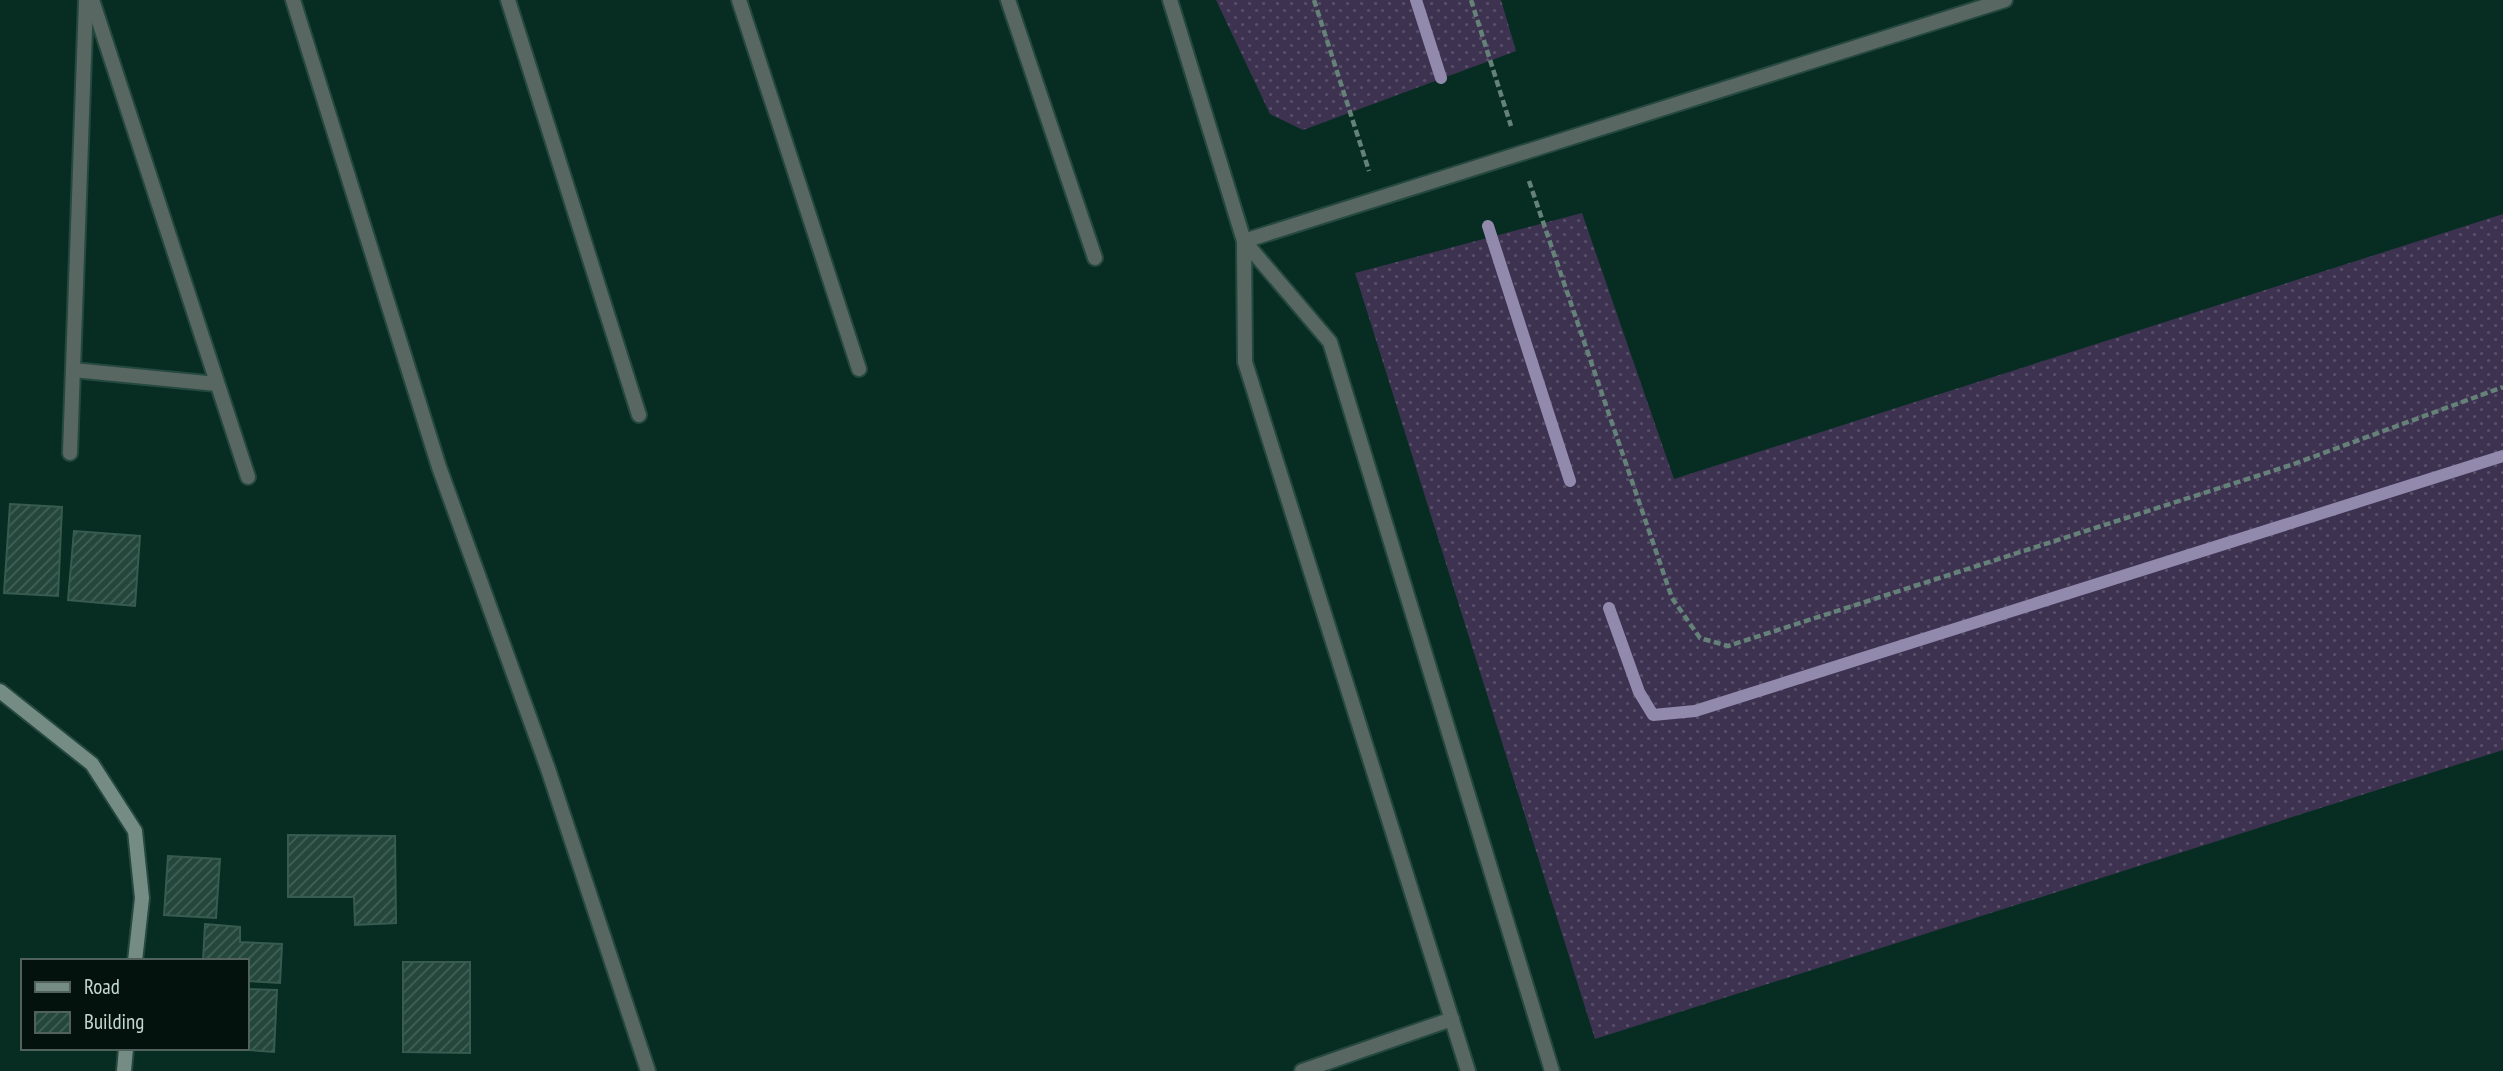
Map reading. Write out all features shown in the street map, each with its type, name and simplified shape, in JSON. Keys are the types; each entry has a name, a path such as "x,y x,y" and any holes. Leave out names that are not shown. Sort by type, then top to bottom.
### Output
{"street":[{"path":"70,453 86,0"},
{"path":"92,0 248,477"},
{"path":"293,0 439,467 548,769 648,1071"},
{"path":"508,0 639,415"},
{"path":"739,0 859,369"},
{"path":"1008,0 1095,258"},
{"path":"1170,0 1244,241 1245,362 1468,1071"},
{"path":"1244,241 2005,0"},
{"path":"1244,241 1330,342 1552,1071"},
{"path":"74,370 217,384"},
{"path":"0,691 92,764 135,831 142,898 135,959"},
{"path":"1302,1071 1452,1019"},
{"path":"124,1071 126,1050"}],"path":[{"path":"1314,0 1378,198"},
{"path":"1471,0 1519,154 1672,598 1700,638 1728,646 2291,465 2503,387"}],"shaded area":[{"path":"1216,0 1501,0 1516,51 1303,130 1270,114"},
{"path":"1582,213 1674,479 2503,214 2503,750 1595,1039 1355,273"}],"building":[{"path":"10,504 62,507 58,596 4,593"},
{"path":"74,531 140,536 135,606 68,600"},
{"path":"288,835 395,836 396,923 355,925 354,897 288,897"},
{"path":"168,856 220,859 216,918 164,915"},
{"path":"205,924 240,927 240,942 282,944 280,983 248,981 248,959 203,959"},
{"path":"403,962 470,962 470,1053 403,1052"},
{"path":"248,989 277,990 274,1052 248,1050"}],"waterway":[{"path":"1416,0 1441,78"},
{"path":"1488,226 1570,481"},
{"path":"1609,608 1639,692 1653,715 1695,711 2503,456"}]}
